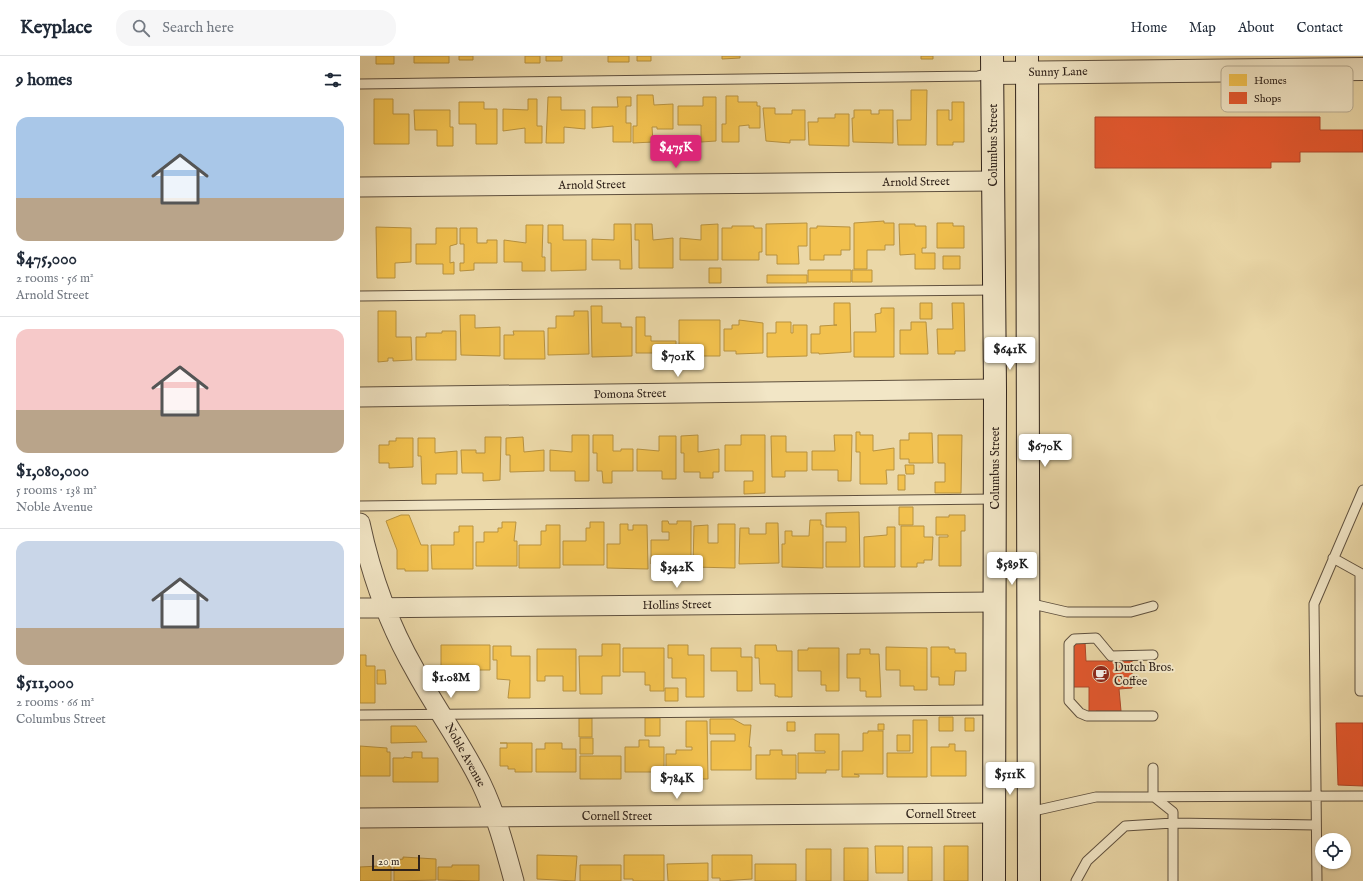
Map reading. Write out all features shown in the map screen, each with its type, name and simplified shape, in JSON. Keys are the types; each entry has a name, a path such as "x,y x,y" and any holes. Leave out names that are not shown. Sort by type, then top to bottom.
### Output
{"main road":[{"path":"1028,64 1029,881"},
{"name":"Sunny Lane","path":"992,65 1288,66"},
{"name":"Columbus Street","path":"992,65 995,390 994,881"},
{"name":"Sunny Lane","path":"1353,69 1363,69"},
{"path":"995,390 1028,386"},
{"path":"994,602 1028,603"},
{"path":"994,813 1029,812"}],"street":[{"name":"Arnold Street","path":"360,187 992,181"},
{"name":"Pomona Street","path":"360,397 995,390"},
{"name":"Noble Avenue","path":"360,523 371,566 385,607 415,670 469,759 495,816 514,881"},
{"name":"Hollins Street","path":"360,608 994,602"},
{"name":"Cornell Street","path":"360,818 994,813"}],"lane":[{"path":"360,84 978,76 992,65"},
{"path":"360,296 994,290"},
{"path":"1317,881 1314,604 1363,490"},
{"path":"360,506 995,499"},
{"path":"1333,558 1360,573 1360,691 1363,691"},
{"path":"1028,603 1067,612 1131,612 1153,606"},
{"path":"1153,656 1111,656 1096,638 1074,639 1069,644 1069,701 1080,713 1086,716 1153,716"},
{"path":"360,715 994,710"},
{"path":"1153,768 1153,796"},
{"path":"1153,796 1173,812 1173,881"},
{"path":"1029,812 1096,797 1363,796"},
{"path":"1076,881 1087,862 1124,826 1173,823 1316,825"}],"building: Homes":[{"path":"376,56 394,56 394,64 376,64"},
{"path":"414,56 449,56 449,63 414,63"},
{"path":"459,56 473,56 473,60 459,60"},
{"path":"525,56 540,56 540,63 525,63"},
{"path":"546,56 562,56 562,61 546,61"},
{"path":"608,56 629,56 629,62 608,62"},
{"path":"637,56 651,56 651,61 637,61"},
{"path":"722,56 740,56 740,58 722,59"},
{"path":"921,56 933,56 933,59 921,59"},
{"path":"911,90 927,90 926,145 898,145 897,120 911,120"},
{"path":"637,95 653,95 654,105 673,104 673,129 657,129 657,127 652,127 653,142 633,143 633,126 637,126"},
{"path":"726,96 738,96 738,102 757,102 757,106 760,106 760,128 749,128 749,125 739,126 739,142 722,142 722,124 726,124"},
{"path":"548,97 561,97 561,110 585,110 585,129 564,127 564,143 546,143"},
{"path":"617,97 631,97 631,106 626,106 626,123 631,123 631,142 613,142 613,126 592,128 592,107 618,107"},
{"path":"703,97 716,97 716,141 701,142 701,125 678,125 678,106 703,106"},
{"path":"374,99 393,99 393,114 409,114 409,144 374,144"},
{"path":"528,99 537,99 537,126 542,126 542,143 525,143 525,128 503,131 503,109 528,110"},
{"path":"459,102 484,102 484,109 497,109 497,144 476,144 476,124 459,124"},
{"path":"952,102 964,102 964,142 953,142 953,145 937,145 937,110 949,110 949,120 952,120"},
{"path":"763,108 775,108 775,114 792,114 792,110 805,110 805,140 790,140 790,143 766,141"},
{"path":"414,110 450,110 450,127 453,127 453,146 437,146 437,130 415,130"},
{"path":"854,110 871,110 871,114 879,114 879,110 893,110 893,143 853,142 852,118 854,118"},
{"path":"835,114 849,114 849,146 809,145 808,122 818,122 818,118 835,118"},
{"path":"884,221 884,223 894,223 894,245 885,245 885,250 867,250 867,269 854,269 854,223"},
{"path":"807,223 807,246 798,246 799,264 777,264 777,255 766,255 766,224"},
{"path":"937,223 953,223 953,226 964,226 964,248 937,248"},
{"path":"614,224 631,224 632,269 620,269 620,260 592,260 592,239 614,240"},
{"path":"635,224 652,224 653,240 673,238 673,268 639,268 639,240 635,240"},
{"path":"718,224 718,260 680,260 680,238 701,240 701,225"},
{"path":"899,224 926,226 926,248 922,248 922,253 935,253 935,269 915,269 915,254 900,255"},
{"path":"526,225 543,225 542,257 545,257 545,271 522,271 522,262 504,262 504,240 526,243"},
{"path":"548,225 563,225 563,240 586,240 586,270 551,271 551,243 548,243"},
{"path":"732,226 754,226 754,228 762,228 762,252 759,252 759,260 722,260 722,228 732,228"},
{"path":"817,226 850,227 850,250 841,250 841,255 824,255 824,260 810,260 810,228 817,228"},
{"path":"376,227 411,228 411,262 395,263 395,278 377,278"},
{"path":"436,228 457,228 457,244 450,246 450,263 454,262 454,274 443,274 443,264 416,264 416,244 436,244"},
{"path":"460,228 477,228 477,243 487,243 487,240 497,240 497,263 474,263 474,270 460,271 460,263 464,263 464,244 460,244"},
{"path":"943,256 960,256 960,269 943,269"},
{"path":"709,268 721,268 721,283 709,283"},
{"path":"808,270 851,270 851,282 808,282"},
{"path":"852,270 872,270 872,282 852,282"},
{"path":"767,275 807,275 807,283 767,283"},
{"path":"834,303 850,303 851,352 811,353 811,334 820,334 820,326 837,325 834,325"},
{"path":"920,303 932,303 932,319 920,319"},
{"path":"952,303 964,303 965,351 955,351 955,354 938,354 937,329 953,329"},
{"path":"591,306 602,306 602,323 621,323 621,327 632,327 632,356 592,357"},
{"path":"881,308 894,308 894,357 854,357 854,332 876,332 875,314 881,313"},
{"path":"378,311 396,311 396,337 411,337 412,360 393,361 393,358 388,358 388,361 378,362"},
{"path":"574,311 588,311 589,354 548,355 548,328 556,328 556,316 574,316"},
{"path":"460,315 475,315 475,328 500,327 500,356 461,355"},
{"path":"636,317 645,317 645,336 651,336 651,341 676,341 676,353 636,353"},
{"path":"679,320 720,320 720,356 679,356"},
{"path":"739,320 763,323 763,353 736,354 736,351 724,351 724,329 732,329 732,325 739,325"},
{"path":"776,322 791,322 791,333 793,333 793,325 807,325 807,356 767,357 767,333 776,333"},
{"path":"911,322 926,322 928,354 900,354 900,330 911,330"},
{"path":"442,331 456,331 456,360 416,360 416,337 426,337 426,333 442,333"},
{"path":"513,331 544,331 545,359 504,359 504,335 514,335"},
{"path":"856,432 860,432 860,435 873,435 873,451 894,448 894,470 886,470 887,484 860,484 860,452 856,452"},
{"path":"909,433 932,433 933,463 909,463 909,459 900,459 900,440 909,440"},
{"path":"572,435 589,435 589,481 575,481 575,471 550,471 550,450 572,452"},
{"path":"593,435 613,435 613,451 633,449 633,471 612,471 612,483 603,483 602,471 597,471 597,453 593,453"},
{"path":"698,435 698,452 719,449 719,472 713,472 713,478 700,478 700,472 684,472 684,453 681,453 681,436"},
{"path":"741,435 765,435 765,493 744,494 744,481 753,481 753,471 725,471 725,445 741,445"},
{"path":"834,435 852,435 851,481 838,481 838,470 812,470 812,451 835,451"},
{"path":"938,435 962,435 961,493 935,493 935,482 945,482 945,463 938,463"},
{"path":"659,436 676,436 676,479 662,479 662,471 637,471 637,449 659,451"},
{"path":"771,436 786,436 786,452 807,452 807,471 785,471 785,477 772,477"},
{"path":"485,437 501,437 500,480 483,481 483,473 462,473 461,450 476,450 476,453 485,453"},
{"path":"523,437 524,452 544,450 544,471 510,472 510,455 506,455 506,438"},
{"path":"396,438 413,438 413,467 389,468 389,463 379,463 379,445 389,445 389,441 396,441"},
{"path":"418,438 435,438 435,453 457,451 457,474 436,474 436,484 422,484 421,456 418,456"},
{"path":"905,465 914,465 914,474 906,474"},
{"path":"898,475 905,475 905,490 898,490"},
{"path":"899,507 913,507 913,525 899,525"},
{"path":"859,512 860,567 826,567 826,542 846,542 846,527 826,527 826,513"},
{"path":"401,515 409,515 421,545 428,545 428,571 405,571 405,569 397,569 397,550 386,521"},
{"path":"949,515 965,515 965,531 961,531 961,566 939,566 939,537 948,537 948,535 936,535 936,517 949,517"},
{"path":"810,520 821,520 821,525 823,525 823,568 782,567 782,544 785,544 785,531 792,531 792,536 809,536"},
{"path":"662,521 668,521 669,524 677,524 677,521 691,521 691,563 651,564 651,540 669,540 669,532 662,532"},
{"path":"502,522 516,522 514,541 517,541 517,566 476,566 476,542 484,542 484,532 498,532 498,528 502,528"},
{"path":"590,522 604,522 604,565 563,565 563,541 586,541 586,528 590,528"},
{"path":"766,523 778,523 779,563 739,564 740,528 749,528 749,534 766,534"},
{"path":"620,524 628,524 628,530 633,530 633,525 647,525 648,569 607,568 607,544 620,544"},
{"path":"718,524 735,524 735,568 693,567 694,526 708,525 708,543 718,543"},
{"path":"546,525 560,525 560,568 519,568 519,545 541,545 541,531 546,531"},
{"path":"459,526 473,526 473,569 432,569 431,545 454,545 454,532 459,532"},
{"path":"901,526 924,526 924,537 933,537 932,560 924,560 924,563 917,563 917,567 901,567"},
{"path":"887,527 895,527 895,567 864,567 864,537 887,535"},
{"path":"602,644 620,644 620,676 602,676 602,694 580,694 579,656 602,656"},
{"path":"441,645 490,645 490,670 475,670 475,675 460,677 461,669 449,671 449,666 441,666"},
{"path":"668,645 688,645 688,655 704,655 704,697 686,697 686,678 672,678 672,658 668,658"},
{"path":"755,645 776,645 777,651 792,651 792,697 775,696 775,684 760,684 759,658 755,658"},
{"path":"493,646 511,646 511,656 530,656 530,698 508,698 510,680 497,679 497,660 493,660"},
{"path":"886,647 927,648 927,690 914,690 914,686 900,686 900,670 886,670"},
{"path":"931,647 949,647 949,649 955,649 955,653 966,653 966,671 955,671 954,685 939,685 939,677 931,677"},
{"path":"623,648 664,648 664,691 650,691 650,685 645,685 645,672 623,672"},
{"path":"711,648 741,648 741,657 752,657 752,691 737,691 737,671 711,671"},
{"path":"808,648 839,648 839,691 826,691 826,685 821,685 821,671 798,671 798,650 808,650"},
{"path":"537,649 576,649 576,691 563,691 563,676 545,676 545,681 537,681"},
{"path":"860,649 870,649 870,654 879,654 881,697 866,697 866,691 860,691 860,678 847,678 847,654 860,654"},
{"path":"360,655 366,655 366,666 375,666 375,703 360,703"},
{"path":"377,670 385,670 386,684 377,684"},
{"path":"665,688 678,688 678,701 665,701"},
{"path":"939,717 953,717 953,731 939,731"},
{"path":"579,718 592,718 592,737 579,737"},
{"path":"645,718 660,718 660,736 645,736"},
{"path":"965,718 974,718 974,731 965,731"},
{"path":"710,719 733,719 744,725 751,725 749,747 751,747 751,770 711,770 711,741 735,741 735,734 710,734"},
{"path":"913,720 927,720 927,777 887,777 887,753 913,753"},
{"path":"686,721 707,721 708,779 666,779 666,754 676,754 676,750 692,750 692,747 686,747"},
{"path":"787,722 795,722 795,731 787,731"},
{"path":"878,724 884,724 884,730 878,730"},
{"path":"391,726 416,726 427,742 391,743"},
{"path":"868,731 883,731 883,774 854,774 859,775 859,777 842,777 842,751 863,751 863,733 868,733"},
{"path":"815,734 839,734 839,770 826,770 826,773 798,773 798,753 825,753 825,751 815,751"},
{"path":"897,735 910,735 910,751 897,751"},
{"path":"580,738 593,738 593,754 580,754"},
{"path":"639,740 649,740 649,747 664,747 664,772 625,772 625,747 639,747"},
{"path":"507,743 532,743 532,772 515,772 515,769 508,769 508,766 500,766 500,748 507,748"},
{"path":"545,743 562,743 562,749 576,749 576,772 536,772 536,749 545,749"},
{"path":"949,744 955,744 955,751 966,751 966,776 931,776 931,747 949,747"},
{"path":"360,746 387,748 387,752 390,752 390,776 360,776"},
{"path":"770,750 782,750 782,755 796,755 796,779 756,779 756,755 770,755"},
{"path":"412,752 422,752 422,758 438,758 438,782 393,782 393,758 412,758"},
{"path":"580,756 621,756 621,779 580,779"},
{"path":"875,846 903,846 903,873 876,873"},
{"path":"944,846 968,846 968,881 944,881"},
{"path":"908,847 932,847 932,881 908,881"},
{"path":"844,848 868,848 868,881 844,881"},
{"path":"806,849 831,849 831,881 806,881"},
{"path":"537,855 577,856 575,881 537,879"},
{"path":"624,855 664,855 664,881 633,881 633,879 624,879"},
{"path":"712,855 752,855 752,879 720,881 720,878 712,878"},
{"path":"403,857 436,859 436,880 394,881 394,860 403,859"},
{"path":"708,863 708,881 668,881 667,864"},
{"path":"755,864 796,864 796,881 755,881"},
{"path":"452,865 479,865 479,881 438,880 438,867 452,867"},
{"path":"580,865 621,865 621,881 580,881"},
{"path":"391,866 391,881 360,881 360,867"}],"building: Shops":[{"path":"1095,117 1320,117 1320,130 1363,130 1363,152 1300,152 1300,162 1271,162 1271,168 1095,168"},
{"name":"Dutch Bros. Coffee","path":"1081,639 1085,642 1086,661 1132,661 1132,688 1119,689 1121,711 1096,711 1096,715 1089,715 1089,687 1071,687 1070,648"},
{"path":"1336,723 1363,723 1363,786 1338,785"}],"place":[{"name":"Dutch Bros. Coffee","path":"1101,674"}]}
